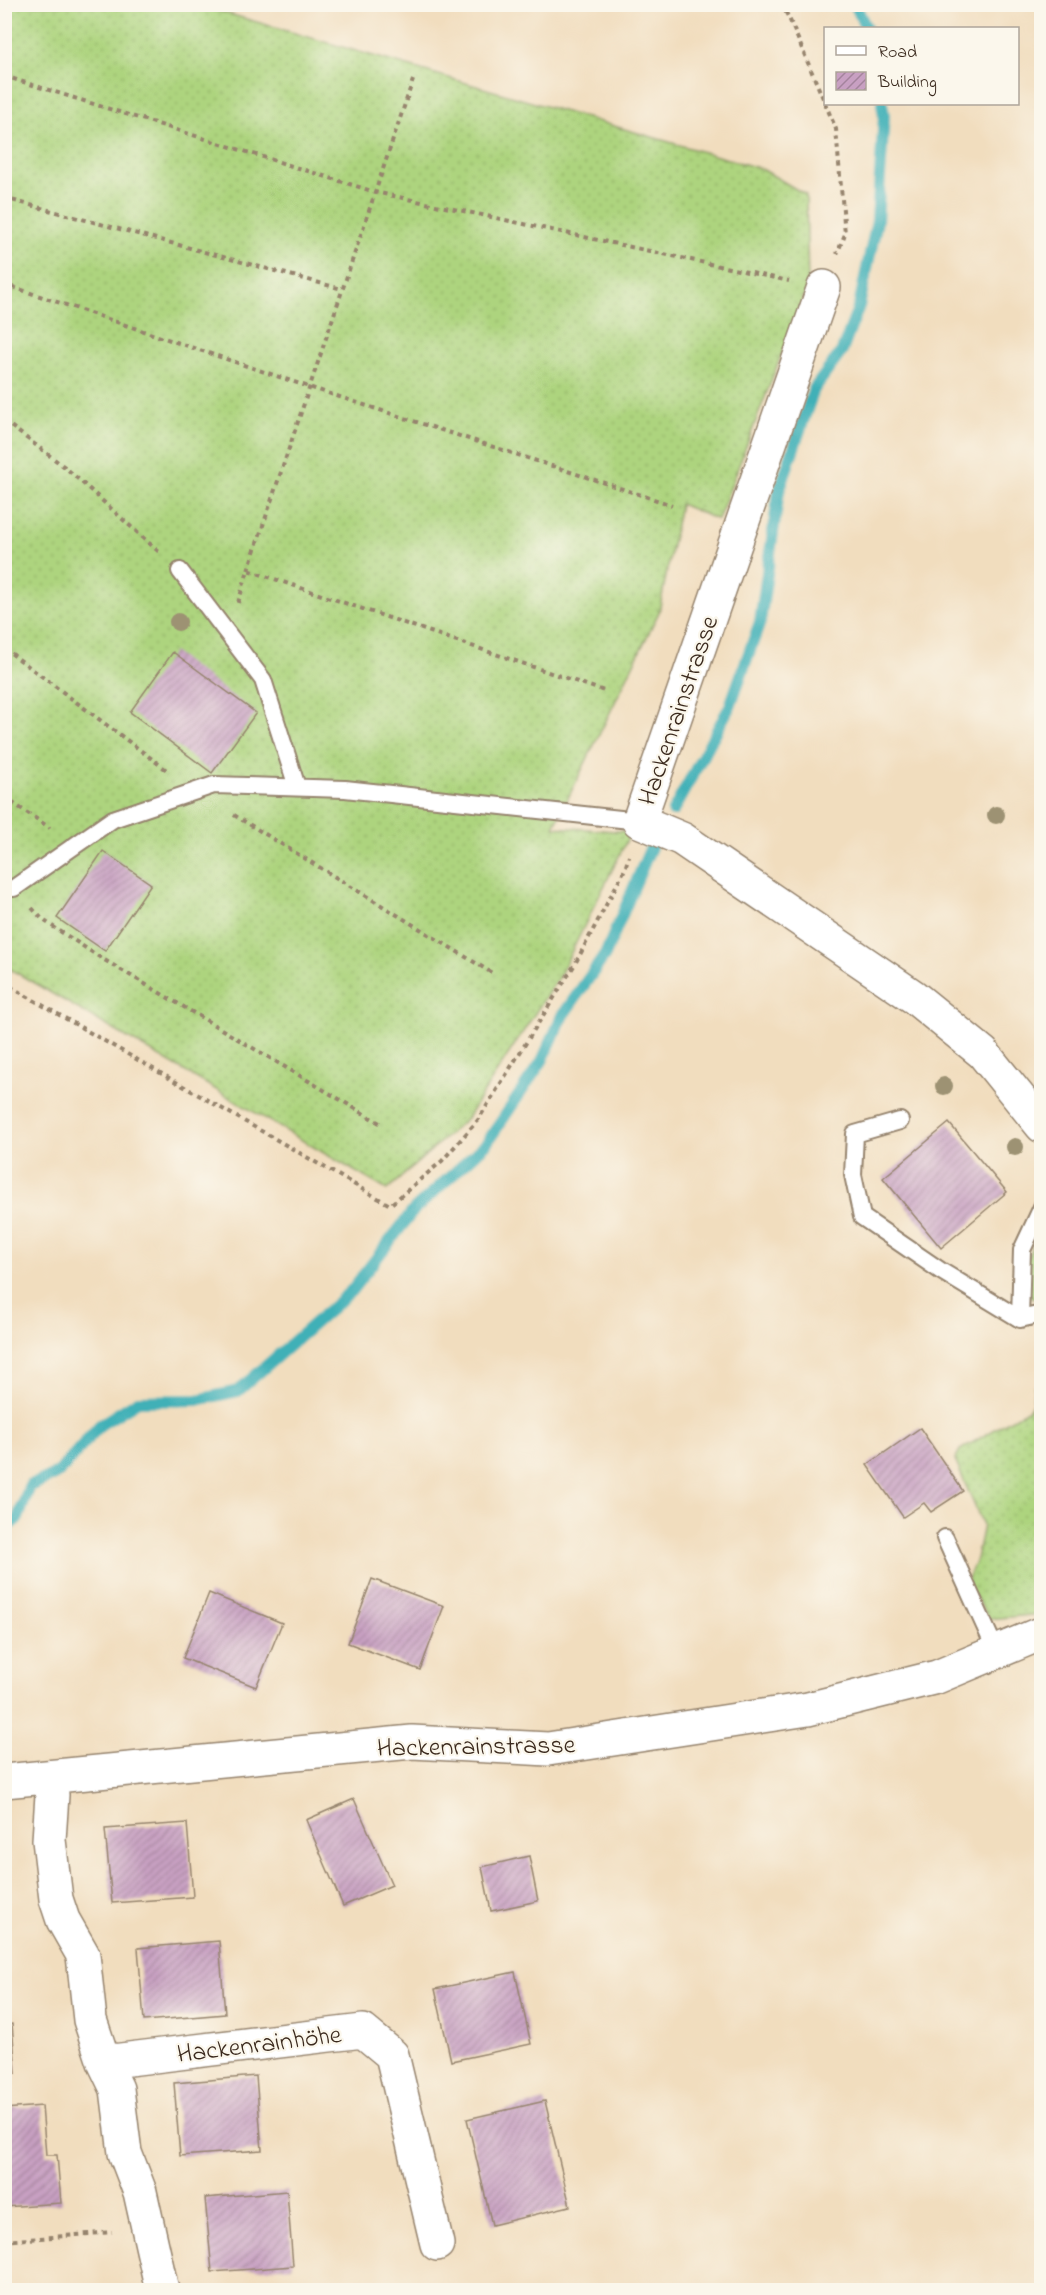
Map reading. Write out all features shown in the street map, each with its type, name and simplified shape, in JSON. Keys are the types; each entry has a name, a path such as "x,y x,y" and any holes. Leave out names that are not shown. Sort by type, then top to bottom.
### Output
{"street":[{"name":"Hackenrainstrasse","path":"808,284 639,821 682,838 914,997 983,1053 1041,1126"},
{"name":"Hackenrainstrasse","path":"4,1781 412,1742 548,1749 808,1709 937,1677 997,1653 1041,1632"},
{"path":"50,1777 52,1795 49,1840 56,1899 63,1920 83,1955 90,2020 104,2062 117,2089 125,2153 140,2192 162,2290"},
{"name":"Hackenrainhöhe","path":"104,2062 363,2031 392,2055 437,2244"}],"lane":[{"path":"180,571 263,680 297,787"},
{"path":"14,888 113,819 214,785 345,789 639,821"},
{"path":"900,1121 855,1134 853,1175 862,1217 941,1271 1020,1318 1041,1314"},
{"path":"1020,1318 1022,1250 1041,1208"},
{"path":"945,1538 997,1653"}],"path":[{"path":"781,4 824,101"},
{"path":"4,76 375,192 808,284 845,234 836,129 826,105"},
{"path":"229,634 248,570 413,80"},
{"path":"4,198 342,289"},
{"path":"4,284 309,387 672,505"},
{"path":"4,421 66,468 180,571"},
{"path":"248,570 607,692"},
{"path":"4,797 75,845"},
{"path":"4,992 9,986 390,1205 442,1161 478,1120 580,954 626,869 639,821"},
{"path":"14,888 43,920 101,958 383,1125"},
{"path":"4,2241 148,2229"}],"green space":[{"path":"5,5 198,5 762,169 806,195 808,285 718,520 680,504 659,612 554,827 631,832 560,975 467,1118 387,1190 5,966"},
{"path":"1041,1224 1041,1301 1019,1291 1019,1279"},
{"path":"1034,1387 1041,1395 1041,1614 990,1619 966,1583 976,1559 983,1525 955,1460 960,1450 1029,1409 1033,1402"}],"building":[{"path":"173,652 256,713 212,773 130,712"},
{"path":"103,851 151,884 105,951 57,918"},
{"path":"949,1123 1007,1192 941,1248 883,1178"},
{"path":"920,1428 963,1491 931,1512 924,1503 903,1517 867,1465"},
{"path":"372,1579 444,1606 420,1670 348,1643"},
{"path":"209,1593 282,1623 256,1687 183,1658"},
{"path":"354,1799 392,1885 343,1906 306,1820"},
{"path":"187,1823 193,1897 112,1903 105,1829"},
{"path":"529,1856 538,1901 491,1911 482,1867"},
{"path":"219,1941 225,2014 144,2021 138,1948"},
{"path":"515,1972 531,2044 451,2061 435,1989"},
{"path":"12,2024 16,2073 4,2074 4,2025"},
{"path":"256,2076 262,2150 180,2156 174,2083"},
{"path":"545,2101 570,2206 492,2225 467,2119"},
{"path":"42,2106 46,2155 57,2155 61,2203 4,2207 4,2109"},
{"path":"287,2191 293,2266 212,2272 205,2198"}],"waterway":[{"path":"855,4 866,27"},
{"path":"673,811 730,706 760,622 779,491 814,389 842,351 859,306 877,221 884,116 882,105"},
{"path":"4,1529 18,1518 30,1486 58,1473 100,1425 138,1401 197,1400 238,1391 351,1291 414,1210 486,1144 542,1061 563,1015 605,955 651,847"}]}
